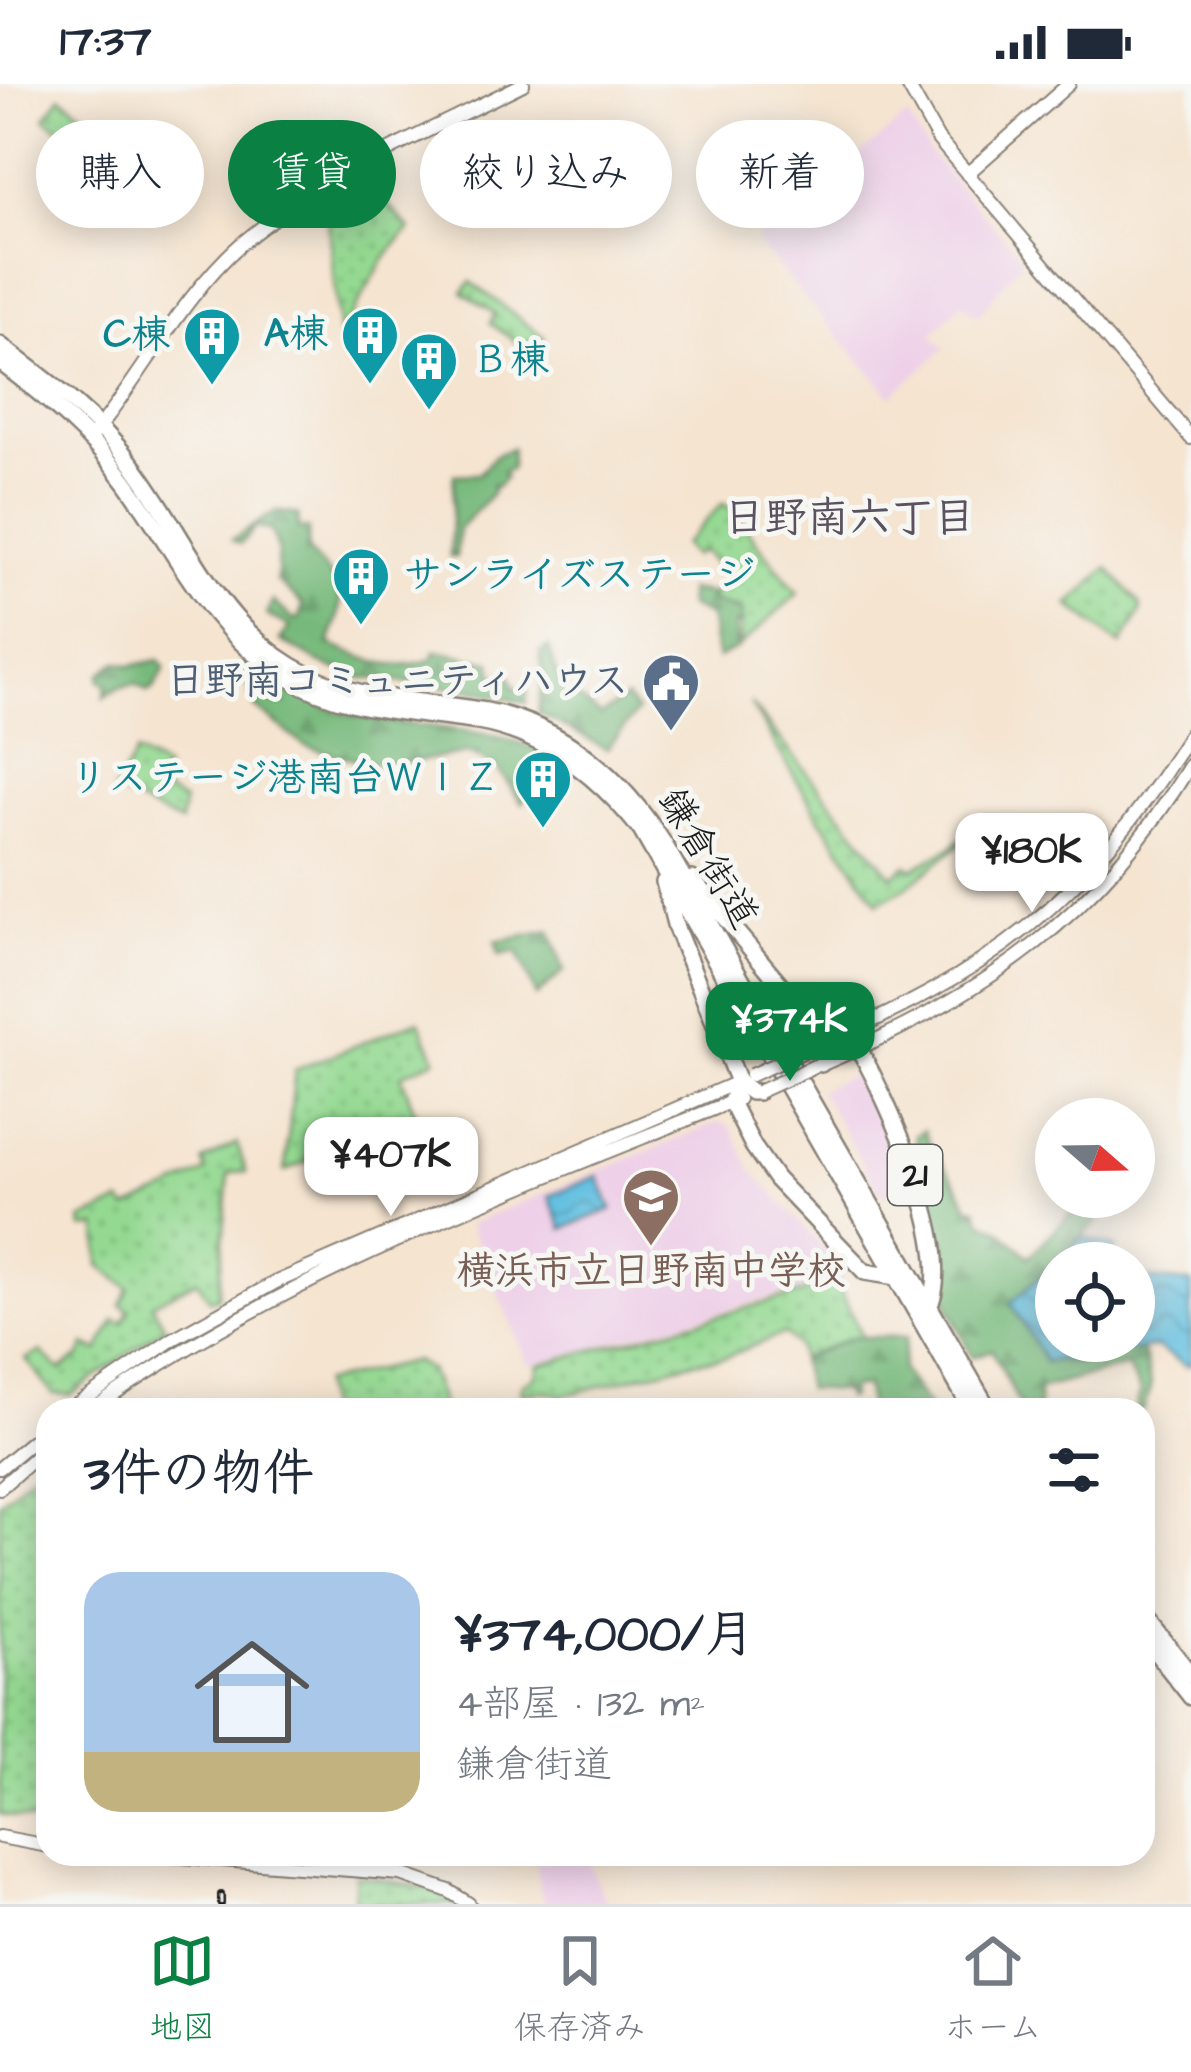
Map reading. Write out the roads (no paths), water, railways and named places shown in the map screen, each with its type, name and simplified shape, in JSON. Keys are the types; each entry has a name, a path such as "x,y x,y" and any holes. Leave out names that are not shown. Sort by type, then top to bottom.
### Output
{"main road":[{"name":"鎌倉街道","path":"0,346 95,433 166,512 216,596 270,652 337,687 374,698 490,712 546,732 595,763 628,792 965,1398"},
{"name":"鎌倉街道","path":"0,362 95,433"},
{"name":"鎌倉街道","path":"660,851 981,1398"},
{"name":"21","path":"660,851 828,1041"},
{"name":"21","path":"660,851 676,928 745,1078"},
{"path":"818,1065 827,1058 828,1041 859,1048"},
{"name":"21","path":"859,1048 907,1146 924,1208 936,1274 935,1298 928,1309"},
{"path":"745,1078 751,1092 758,1092"},
{"path":"745,1078 731,1102 776,1179 865,1272 896,1277"},
{"path":"1155,1630 1191,1675"},
{"path":"1155,1651 1191,1697"}],"street":[{"path":"95,433 196,293 239,246 316,193 523,84"},
{"path":"907,84 938,139 1191,438"},
{"path":"967,174 1069,84"},
{"path":"87,1398 204,1320 276,1282 928,995 1030,928 1083,880 1125,832 1191,733"},
{"path":"110,1398 274,1296 938,1011 1040,940 1095,891 1191,764"},
{"path":"0,1468 36,1438"},
{"path":"0,1487 36,1456"},
{"path":"0,1837 36,1844"},
{"path":"298,1866 401,1874 449,1891 469,1904"}],"water":[{"path":"598,1176 612,1209 563,1229 549,1196"},
{"path":"1155,1280 1191,1283 1191,1365 1156,1347"},
{"path":"1035,1281 1035,1345 1011,1303"}],"railway":[{"path":"221,1895 221,1904"}],"place":[{"name":"A棟","path":"370,386"},
{"name":"C棟","path":"212,387"},
{"name":"Ｂ棟","path":"429,412"},
{"name":"サンライズステージ","path":"361,627"},
{"name":"日野南コミュニティハウス","path":"671,733"},
{"name":"リステージ港南台ＷＩＺ","path":"543,830"},
{"name":"横浜市立日野南中学校","path":"651,1248"}],"district":[{"name":"日野南六丁目","path":"849,519"}]}
